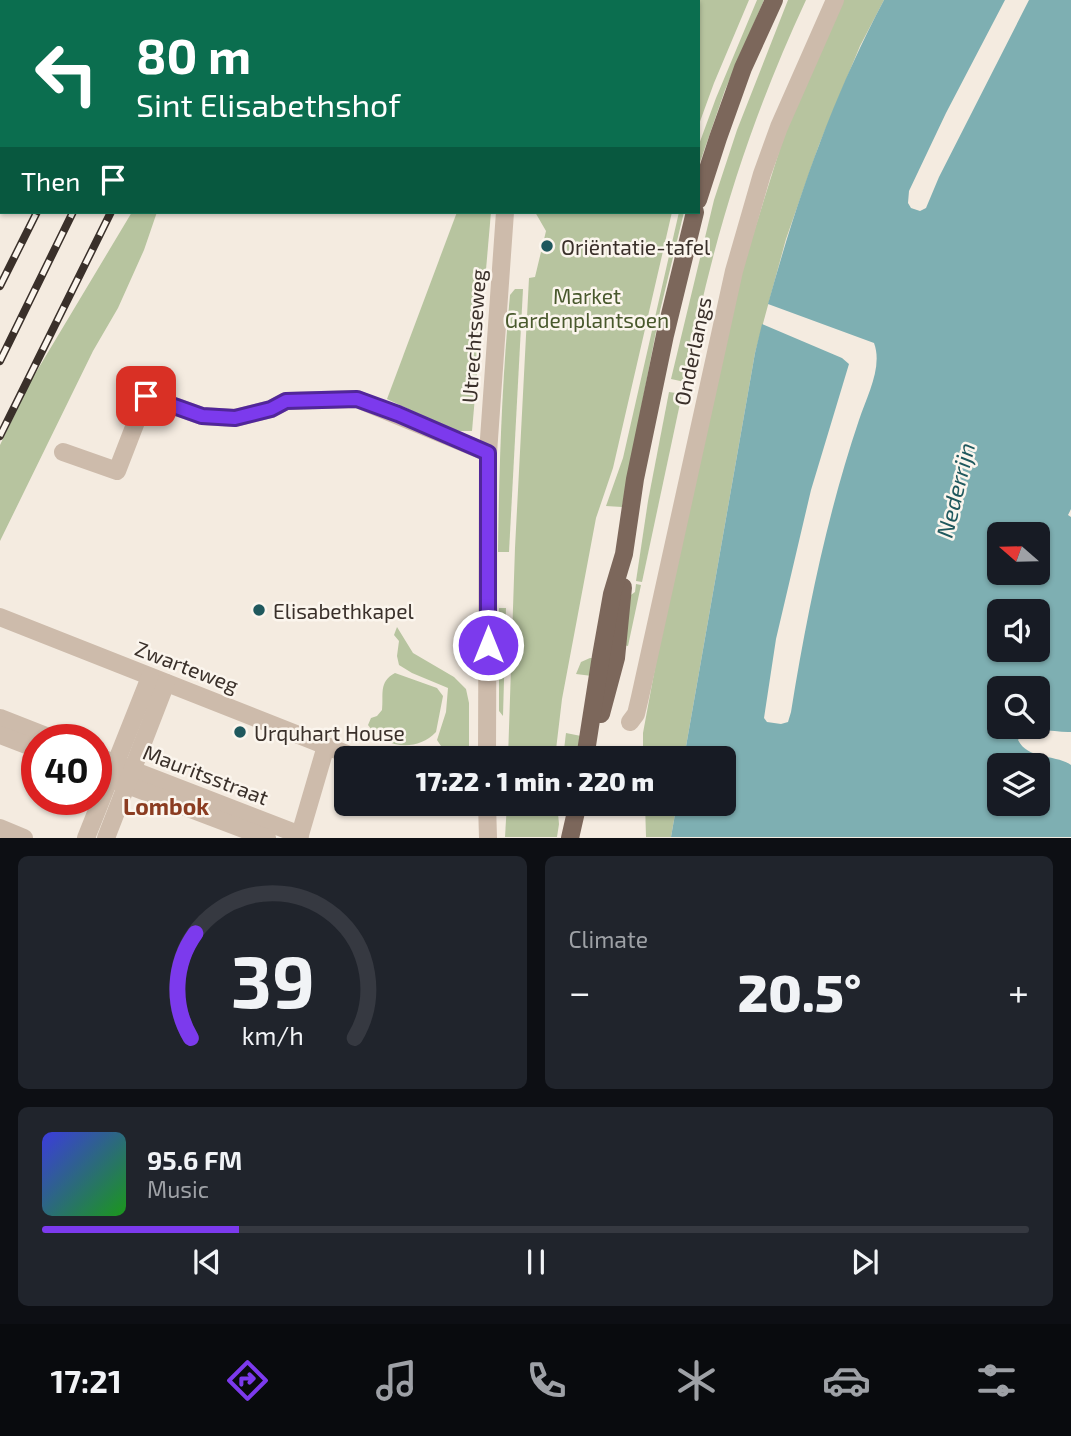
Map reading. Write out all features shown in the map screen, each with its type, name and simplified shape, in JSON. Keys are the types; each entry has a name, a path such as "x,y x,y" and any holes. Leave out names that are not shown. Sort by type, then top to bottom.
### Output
{"main road":[{"path":"700,194 743,68 774,1"},
{"name":"Onderlangs","path":"590,746 616,658 622,614 624,554 635,479 662,348 695,214"},
{"path":"570,838 575,816"}],"street":[{"name":"Onderlangs","path":"629,722 636,714 640,697 734,271 762,174 779,127 835,0"},
{"name":"Utrechtseweg","path":"488,746 488,453 505,214"},
{"path":"64,452 117,471 146,396 202,416 235,418 271,409 286,401 357,399 488,453"},
{"name":"Zwarteweg","path":"0,617 334,749"},
{"path":"86,838 158,680"},
{"path":"0,718 21,726"},
{"path":"0,735 21,743"},
{"path":"299,836 326,746"},
{"path":"106,838 116,773"},
{"name":"Mauritsstraat","path":"116,773 299,836"},
{"name":"Mauritsstraat","path":"116,773 267,838"},
{"path":"487,816 488,838"},
{"path":"0,828 24,838"}],"green space":[{"path":"700,0 749,0 700,122"},
{"path":"757,0 764,0 725,90 700,162 700,142"},
{"path":"788,0 806,0 766,94 733,187 707,282 685,382 671,379 714,200 737,130"},
{"path":"840,0 884,0 860,46 819,145 786,239 755,353 686,746 643,746 643,733 674,565 737,286 783,139"},
{"path":"131,214 156,214 144,250 118,308 93,351 0,541 0,445 32,379"},
{"path":"456,214 491,214 472,431 455,431 387,399"},
{"name":"Market Gardenplantsoen","path":"536,214 672,214 613,468 596,518 562,699 556,746 508,746 515,548 529,278 535,277 546,231"},
{"path":"679,214 684,214 660,311 622,507 606,506 623,458"},
{"path":"515,289 523,289 509,552 498,552 505,359 510,295"},
{"path":"669,392 682,394 642,582 636,581"},
{"path":"636,584 641,585 628,646 623,645 628,597 635,592"},
{"path":"499,608 506,608 503,716 499,711"},
{"path":"397,627 413,653 454,677 466,689 469,703 469,746 441,746 437,740 446,712 448,688 399,665 399,641 394,635"},
{"path":"595,658 592,676 576,674 581,662"},
{"path":"395,673 437,688 443,696 436,732 419,743 391,743 374,733 368,725 371,718 382,710 384,685"},
{"path":"566,733 581,736 579,746 564,746"},
{"path":"506,816 558,816 557,837 505,837"},
{"path":"645,816 675,816 671,837 646,837"}],"water":[{"name":"Nederrijn","path":"884,0 1005,0 909,191 908,203 911,208 920,211 926,208 939,177 1029,0 1071,0 1071,509 1068,515 1071,517 1071,732 1050,731 1050,676 987,676 987,739 1019,739 1022,746 1033,753 987,753 987,816 1050,816 1050,758 1071,765 1071,837 671,837 675,816 736,816 736,746 686,746 762,324 842,358 849,364 811,490 776,639 764,718 767,722 788,722 828,528 875,372 877,362 874,343 768,304 791,226 848,73"}],"railway":[{"path":"0,286 36,214"},
{"path":"0,361 72,214"},
{"path":"0,436 110,214"}],"place":[{"name":"Oriëntatie-tafel","path":"547,246"},
{"name":"Elisabethkapel","path":"259,610"},
{"name":"Urquhart House","path":"240,732"}],"district":[{"name":"Lombok","path":"166,806"}],"route":[{"path":"146,396 202,416 235,418 271,409 286,401 357,399 488,453 488,645"}]}
